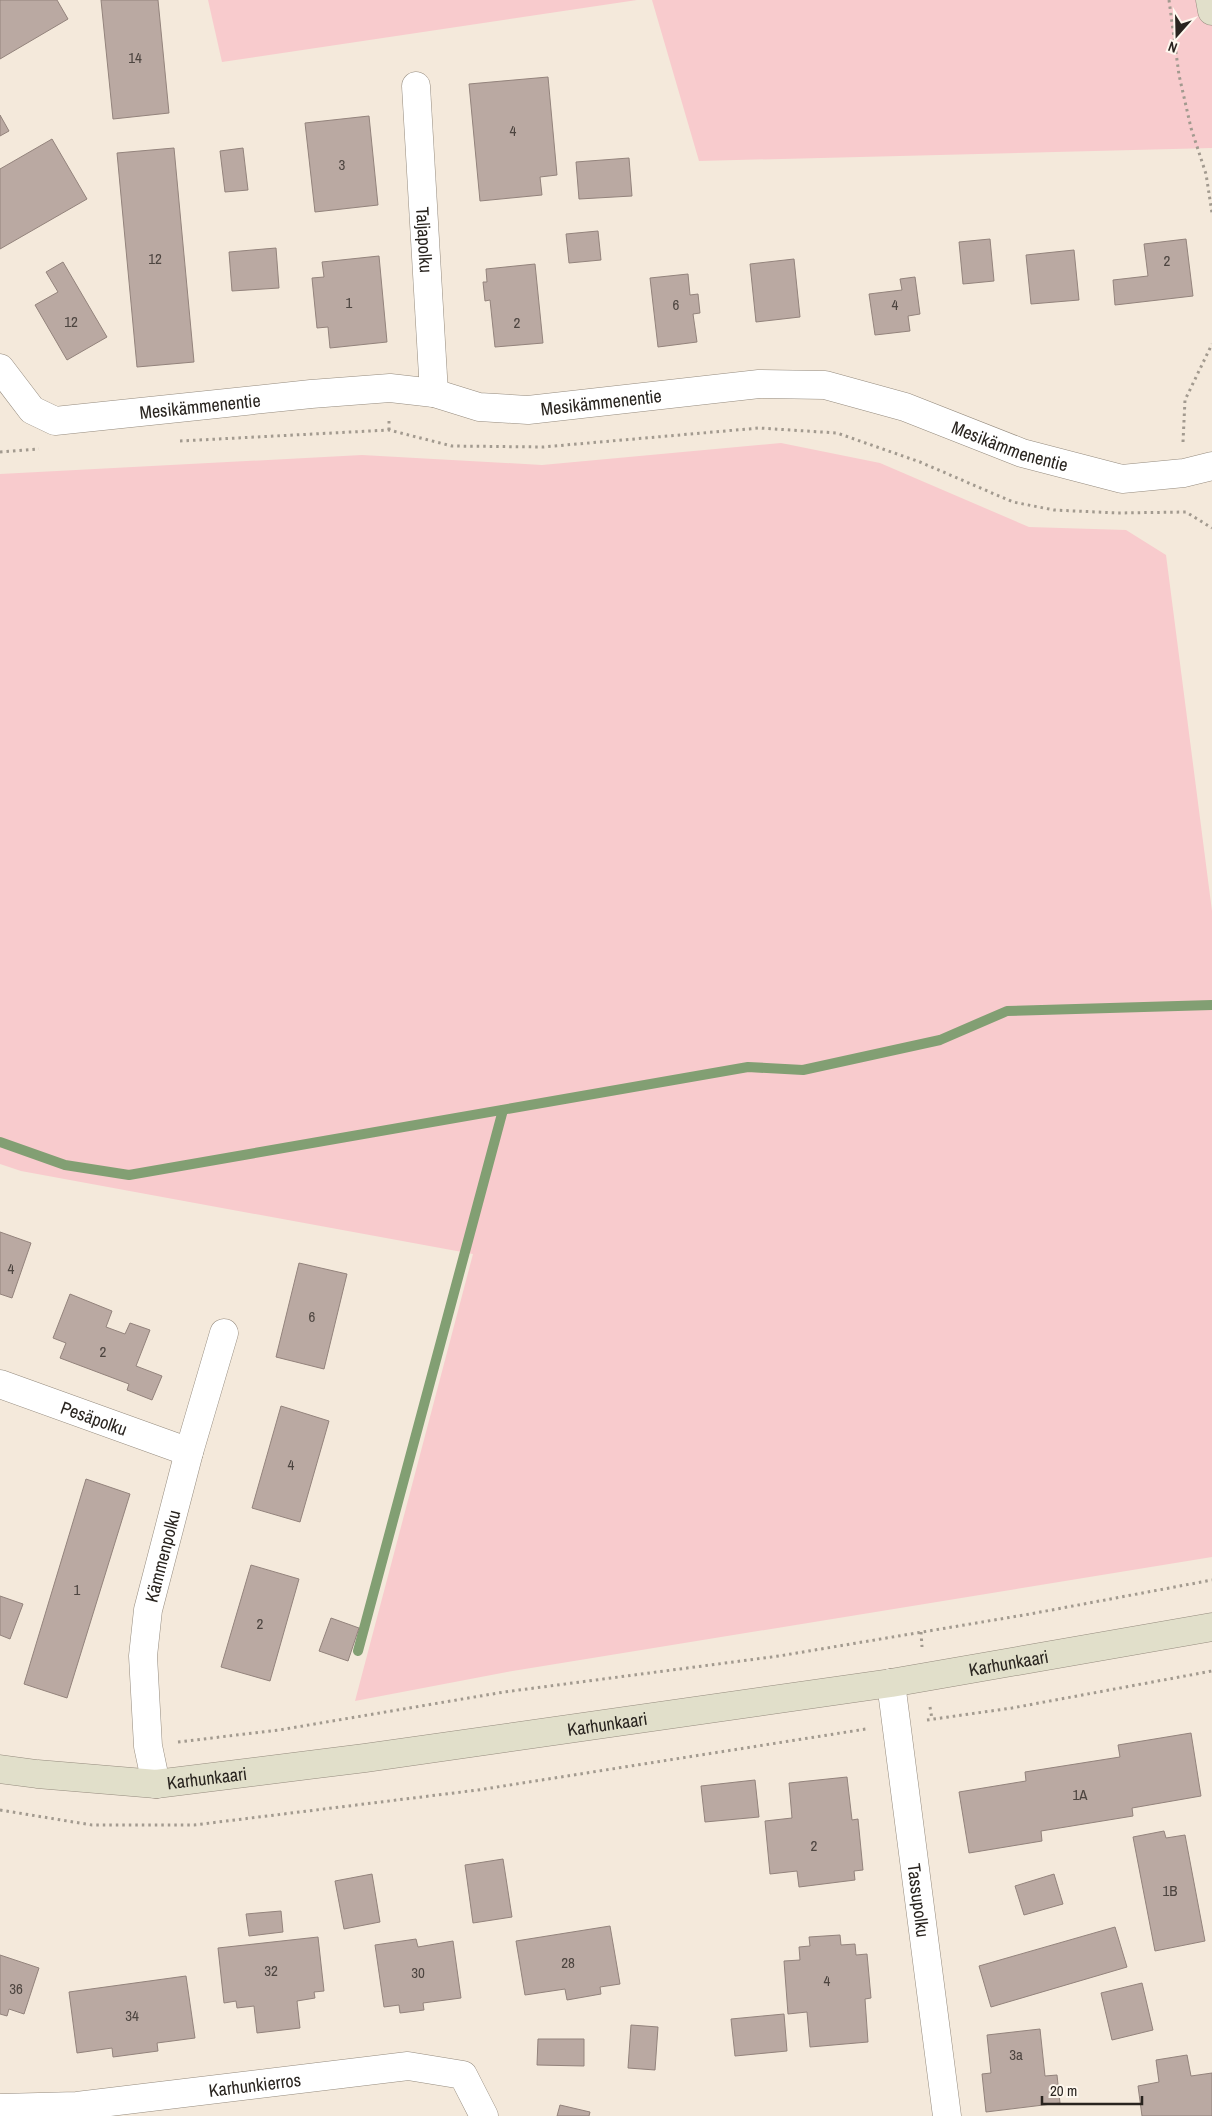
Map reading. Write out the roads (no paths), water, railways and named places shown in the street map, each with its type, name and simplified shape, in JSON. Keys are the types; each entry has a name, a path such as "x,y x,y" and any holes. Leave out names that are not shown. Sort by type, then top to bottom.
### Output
{"street":[{"path":"1210,0 1212,11"},
{"name":"Taljapolku","path":"416,86 434,393"},
{"name":"Mesikämmenentie","path":"0,368 32,410 55,421 311,394 390,388 434,393 479,407 528,410 759,384 825,385 905,407 1022,453 1122,479 1184,473 1212,466"},
{"name":"Kämmenpolku","path":"156,1784 148,1746 143,1656 148,1610 189,1452 224,1333"},
{"name":"Pesäpolku","path":"0,1384 189,1452"},
{"name":"Karhunkaari","path":"0,1768 37,1774 156,1784 366,1758 891,1683 1212,1627"},
{"name":"Tassupolku","path":"891,1683 947,2116"},
{"name":"Karhunkierros","path":"0,2108 77,2106 408,2066 463,2075 484,2116"}],"waterway":[{"path":"0,1142 65,1165 129,1175 748,1067 803,1070 940,1040 1007,1011 1212,1005"},
{"path":"358,1651 503,1110"}]}
